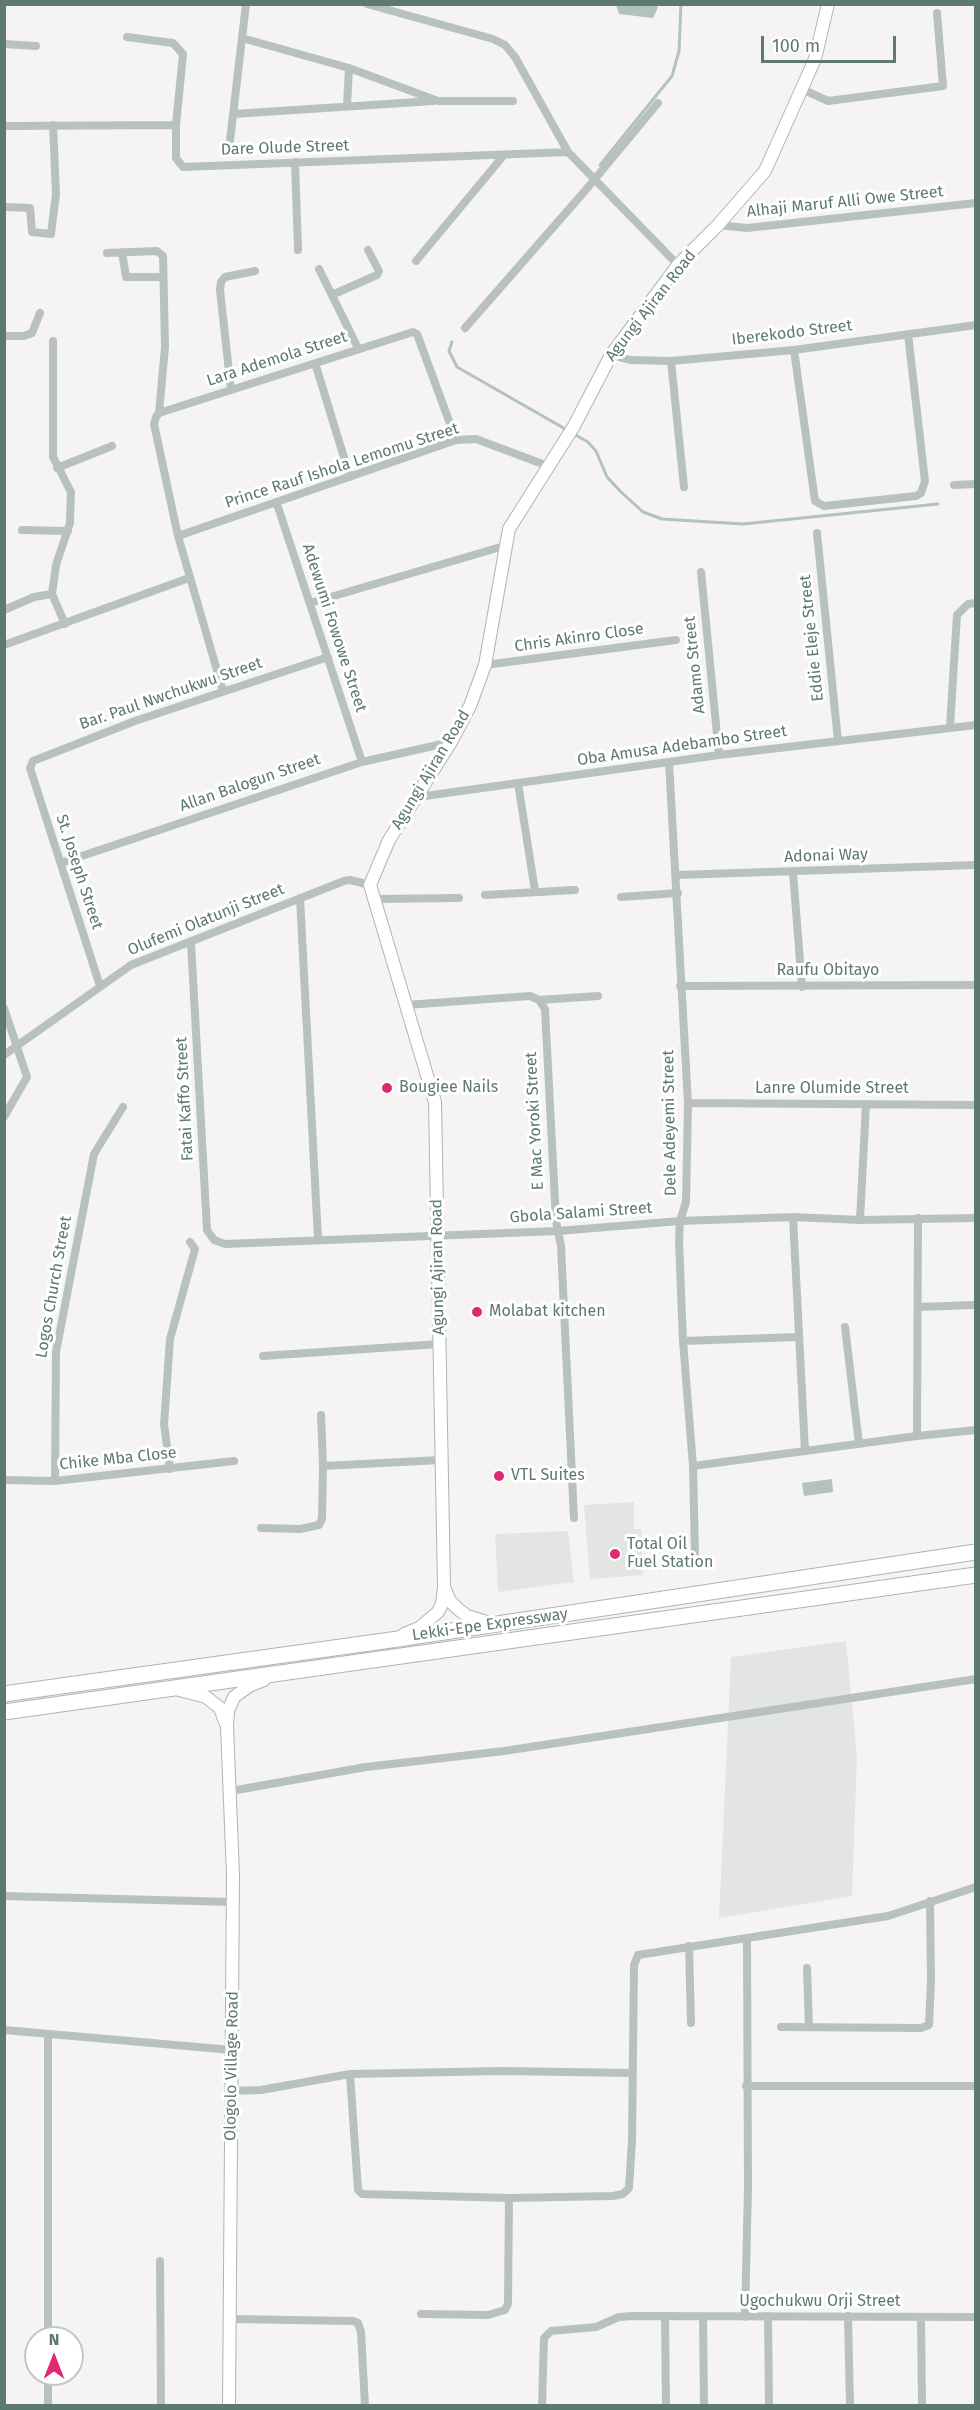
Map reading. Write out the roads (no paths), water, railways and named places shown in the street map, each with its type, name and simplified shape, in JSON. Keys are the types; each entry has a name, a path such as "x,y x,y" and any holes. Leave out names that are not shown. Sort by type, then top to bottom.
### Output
{"highway":[{"name":"Lekki-Epe Expressway","path":"4,1694 392,1640 490,1623 975,1552"},
{"name":"Lekki-Epe Expressway","path":"4,1712 975,1575"}],"street":[{"path":"229,149 246,4"},
{"path":"367,4 494,39 505,45 515,57 568,152 678,266"},
{"name":"Agungi Ajiran Road","path":"444,1587 435,1102 370,885 389,840 452,742 470,706 485,665 508,529 567,438 611,355 678,266 718,225 765,171 815,59 828,4"},
{"path":"802,89 828,101 944,86 937,13"},
{"name":"Dare Olude Street","path":"127,37 173,43 180,48 183,54 176,125 176,158 183,167 568,152"},
{"path":"242,38 349,69 438,100"},
{"path":"4,44 36,46"},
{"path":"348,106 349,69"},
{"path":"233,114 438,100 513,101"},
{"path":"465,328 658,103"},
{"path":"4,207 30,208 32,232 51,234 56,194 53,125"},
{"path":"4,126 176,125"},
{"path":"416,261 504,155"},
{"path":"295,162 298,250"},
{"name":"Alhaji Maruf Alli Owe Street","path":"718,225 747,228 975,203"},
{"path":"332,295 377,275 379,271 368,250"},
{"path":"122,252 126,277 163,277"},
{"path":"107,253 161,253 163,256 165,347 159,413 154,424 178,536 223,691"},
{"path":"319,269 358,348"},
{"path":"231,390 220,290 225,277 255,270"},
{"path":"4,336 24,336 32,333 40,314"},
{"name":"Iberekodo Street","path":"611,355 630,360 671,361 794,350 975,325"},
{"name":"Lara Ademola Street","path":"159,413 358,348 415,332 456,440"},
{"path":"794,350 815,501 824,506 916,496 921,493 925,481 908,334"},
{"path":"53,341 52,457 71,492 68,531 56,565 52,594 65,624"},
{"path":"671,361 684,487"},
{"path":"315,363 350,477"},
{"name":"Prince Rauf Ishola Lemomu Street","path":"178,536 277,504 456,440 476,439 548,466"},
{"path":"57,468 112,446"},
{"path":"954,485 975,484"},
{"name":"Adewumi Fowowe Street","path":"277,504 362,762"},
{"path":"22,530 68,531"},
{"name":"Eddie Eleje Street","path":"816,533 838,741"},
{"path":"310,603 504,546"},
{"name":"Adamo Street","path":"701,572 719,755"},
{"path":"4,645 189,578"},
{"path":"4,610 34,597 52,594"},
{"path":"950,728 957,615 968,604 975,603"},
{"name":"Chris Akinro Close","path":"485,665 676,640"},
{"name":"Bar. Paul Nwchukwu Street","path":"30,768 33,761 40,757 223,691 328,657"},
{"name":"Oba Amusa Adebambo Street","path":"418,797 719,755 975,725"},
{"name":"Allan Balogun Street","path":"61,862 362,762 452,742"},
{"name":"Dele Adeyemi Street","path":"669,762 688,1103 686,1202 680,1221 683,1341 693,1466 694,1555"},
{"name":"St. Joseph Street","path":"30,768 100,986"},
{"path":"518,783 535,891"},
{"name":"Adonai Way","path":"677,875 975,865"},
{"path":"793,872 802,987"},
{"name":"Olufemi Olatunji Street","path":"4,1056 131,965 350,880 370,885"},
{"path":"485,895 575,890"},
{"path":"621,897 678,893"},
{"path":"300,898 318,1239"},
{"path":"374,899 459,898"},
{"name":"Fatai Kaffo Street","path":"191,943 207,1230 214,1240 225,1244"},
{"name":"Raufu Obitayo","path":"680,986 975,985"},
{"path":"406,1005 530,996 539,1000 598,996"},
{"name":"E Mac Yoroki Street","path":"539,1000 545,1009 558,1231 561,1246 574,1518"},
{"path":"4,1008 27,1077 4,1117"},
{"name":"Lanre Olumide Street","path":"688,1103 975,1105"},
{"path":"860,1220 866,1104"},
{"name":"Logos Church Street","path":"55,1481 56,1352 94,1154 123,1107"},
{"path":"793,1217 805,1451"},
{"name":"Gbola Salami Street","path":"225,1244 318,1239 436,1237 558,1231 680,1221 793,1217 860,1220 975,1218"},
{"path":"917,1436 918,1218"},
{"path":"170,1469 164,1424 170,1339 195,1249 190,1242"},
{"path":"918,1307 975,1305"},
{"path":"845,1327 859,1444"},
{"path":"683,1341 798,1337"},
{"path":"263,1356 439,1344"},
{"path":"261,1528 300,1529 319,1525 322,1518 324,1467 321,1415"},
{"path":"693,1466 975,1430"},
{"path":"324,1467 440,1460"},
{"name":"Chike Mba Close","path":"4,1480 55,1481 234,1461"},
{"path":"444,1587 450,1601 458,1610 467,1616 490,1623"},
{"path":"392,1640 430,1620 442,1604 444,1587"},
{"path":"227,1726 230,1705 241,1690 288,1671"},
{"path":"231,1791 366,1767 504,1751 975,1679"},
{"path":"160,1689 181,1690 206,1697 220,1708 227,1726"},
{"name":"Ologolo Village Road","path":"227,1726 233,1902 229,2406"},
{"path":"350,2074 358,2190 362,2194 509,2198 613,2196 629,2188 634,1965 638,1955 888,1916 975,1887"},
{"path":"4,1896 233,1902"},
{"path":"781,2027 921,2028 929,2025 932,1982 930,1901"},
{"path":"745,2317 748,2186 747,1938"},
{"path":"689,1946 691,2023"},
{"path":"807,1968 809,2027"},
{"path":"4,2031 232,2050"},
{"path":"48,2036 48,2326"},
{"path":"231,2091 261,2090 350,2074 501,2071 632,2073"},
{"path":"746,2086 975,2086"},
{"path":"421,2314 488,2315 505,2310 508,2304 509,2198"},
{"path":"160,2261 161,2406"},
{"name":"Ugochukwu Orji Street","path":"542,2406 544,2338 547,2333 596,2327 626,2316 975,2317"},
{"path":"768,2316 769,2406"},
{"path":"848,2316 850,2406"},
{"path":"665,2317 666,2406"},
{"path":"703,2317 704,2406"},
{"path":"921,2317 922,2406"},
{"path":"229,2319 353,2321 358,2323 361,2332 365,2406"},
{"path":"48,2386 48,2406"}],"waterway":[{"path":"600,165 672,76 679,51 681,4"},
{"path":"452,342 449,351 457,367 567,430"},
{"path":"572,433 588,442 596,451 607,477 621,492 643,512 662,519 743,524 938,504"}],"place":[{"name":"Bougiee Nails","path":"387,1088"},
{"name":"Molabat kitchen","path":"477,1312"},
{"name":"VTL Suites","path":"499,1476"},
{"name":"Total Oil Fuel Station","path":"615,1554"}]}
